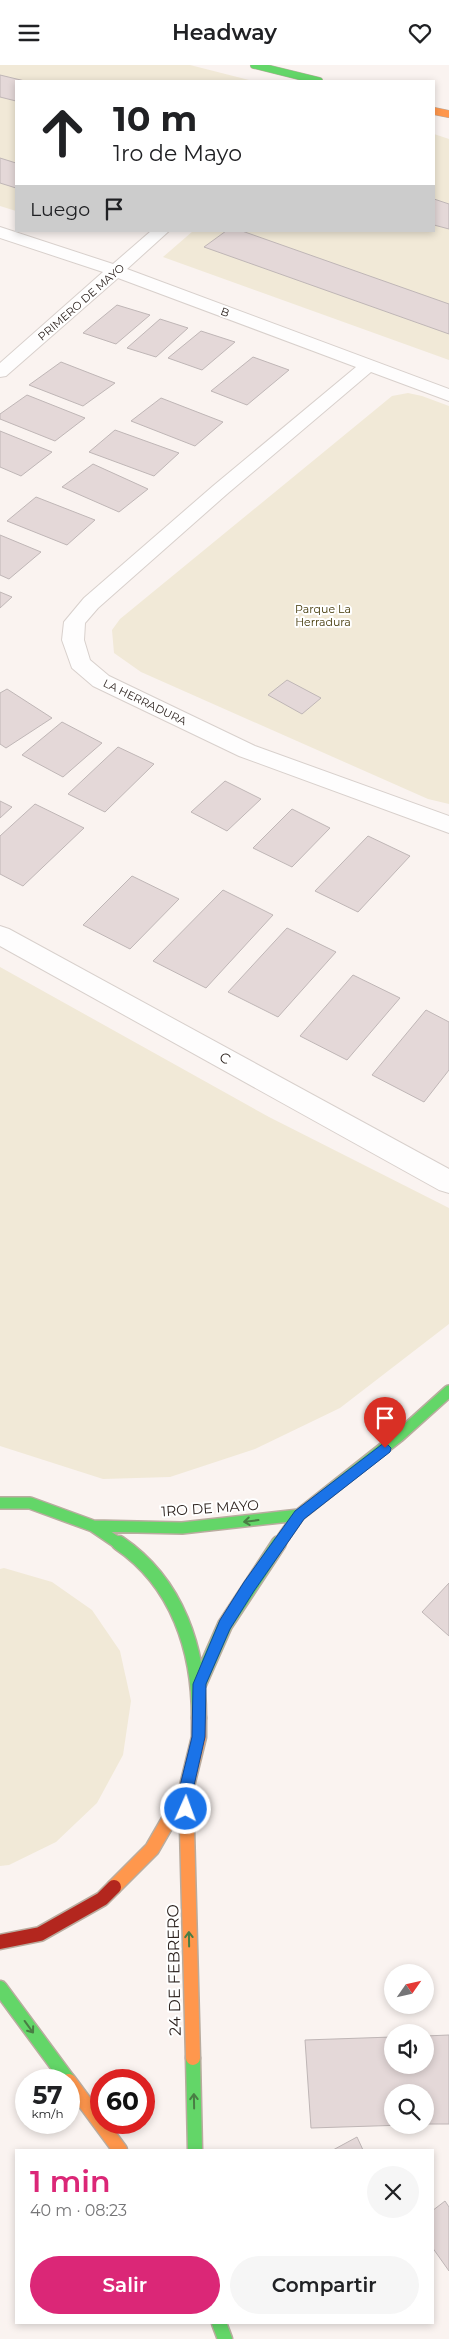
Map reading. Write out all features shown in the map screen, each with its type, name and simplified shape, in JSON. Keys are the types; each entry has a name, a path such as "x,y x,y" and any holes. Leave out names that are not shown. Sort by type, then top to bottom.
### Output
{"main road":[{"path":"254,65 314,80"},
{"path":"435,111 449,114"},
{"path":"200,1684 225,1625 249,1586 299,1515 400,1436 449,1391"},
{"path":"0,1503 30,1503 93,1526 133,1553 165,1589 188,1634 200,1684 198,1737 186,1790 152,1849 102,1899 40,1934 0,1943"},
{"name":"1RO DE MAYO","path":"93,1526 182,1528 299,1515"},
{"name":"24 DE FEBRERO","path":"186,1790 195,2149"},
{"path":"0,1988 59,2069"},
{"path":"80,2097 119,2149"},
{"path":"219,2324 225,2339"}],"street":[{"name":"B","path":"0,232 116,271 449,395"},
{"name":"PRIMERO DE MAYO","path":"0,372 160,232"},
{"name":"LA HERRADURA","path":"369,365 220,490 91,603 75,622 73,640 80,663 101,681 247,751 449,825"},
{"name":"C","path":"0,935 449,1182"}],"green space":[{"path":"0,65 190,65 249,80 15,80 15,211 0,206"},
{"path":"435,134 449,139 449,360 163,257 192,232 435,232"},
{"name":"Parque La Herradura","path":"408,393 449,406 449,804 428,799 141,672 114,653 112,630 120,619 392,396"},
{"path":"0,967 269,1117 449,1208 449,1324 340,1408 255,1449 170,1477 103,1479 0,1446"},
{"path":"4,1568 52,1582 92,1610 120,1651 131,1701 123,1755 97,1803 56,1842 9,1865 0,1866 0,1569"}],"building":[{"path":"0,75 21,80 15,80 15,101 0,97"},
{"path":"0,158 15,163 15,188 0,183"},
{"path":"435,199 449,204 449,229 435,225"},
{"path":"225,232 245,232 449,304 449,334 204,247"},
{"path":"117,305 150,315 116,344 83,333"},
{"path":"160,319 188,328 156,357 127,348"},
{"path":"201,331 235,342 202,370 168,358"},
{"path":"253,357 289,370 247,405 211,391"},
{"path":"61,362 115,383 83,406 29,385"},
{"path":"27,395 85,418 55,441 0,419 0,414"},
{"path":"161,398 223,422 195,446 131,421"},
{"path":"115,430 179,453 154,476 89,452"},
{"path":"0,431 52,452 21,476 0,467"},
{"path":"93,464 148,489 119,512 62,487"},
{"path":"36,497 95,520 67,545 7,521"},
{"path":"0,535 41,552 9,579 0,575"},
{"path":"0,592 12,597 0,608"},
{"path":"287,680 321,698 302,714 268,695"},
{"path":"7,689 52,718 6,748 0,744 0,693"},
{"path":"62,722 102,743 63,777 22,755"},
{"path":"118,747 154,764 105,812 68,794"},
{"path":"225,781 261,799 227,831 191,812"},
{"path":"0,801 12,807 0,818"},
{"path":"35,804 84,828 23,886 0,874 0,836"},
{"path":"292,809 330,828 292,867 253,848"},
{"path":"368,836 410,856 358,912 315,891"},
{"path":"132,876 179,899 130,949 83,925"},
{"path":"223,890 273,915 206,988 153,961"},
{"path":"287,928 336,952 278,1017 228,992"},
{"path":"353,975 400,998 347,1060 300,1036"},
{"path":"426,1010 449,1022 449,1070 424,1102 372,1075"},
{"path":"449,1583 449,1636 422,1612"},
{"path":"449,2035 449,2124 434,2124 434,2084 384,2084 384,2126 311,2128 305,2040 384,2037 384,2074 434,2074 434,2036"},
{"path":"357,2137 363,2149 335,2149"},
{"path":"445,2201 449,2207 449,2271 434,2250 434,2209"}],"traffic: fast":[{"path":"254,65 315,80"},
{"path":"199,1684 225,1625 249,1586 299,1515 399,1436 449,1391"},
{"path":"0,1503 30,1503 93,1526 133,1553 165,1589 188,1634 199,1684 199,1718"},
{"path":"93,1526 182,1528 299,1515"},
{"path":"0,1988 60,2069"},
{"path":"193,2058 195,2149"},
{"path":"219,2324 225,2339"}],"traffic: slow":[{"path":"435,111 449,114"},
{"path":"114,1887 152,1849 186,1790 199,1737 199,1718"},
{"path":"186,1790 193,2058"},
{"path":"80,2096 119,2149"}],"traffic: jam":[{"path":"0,1942 40,1934 102,1899 114,1887"}],"route":[{"path":"186,1809 186,1790 198,1737 200,1684 225,1625 249,1586 299,1515 385,1448"}]}
